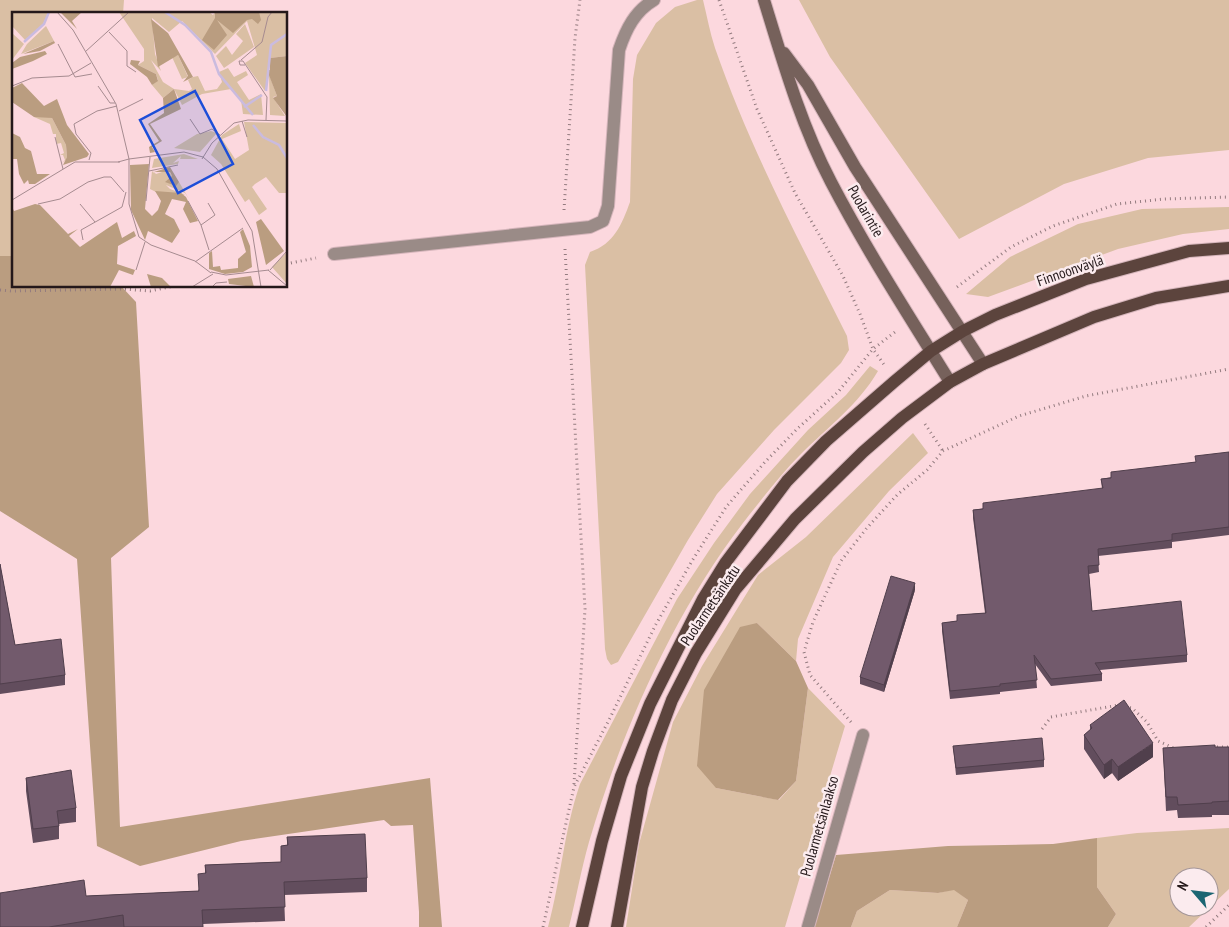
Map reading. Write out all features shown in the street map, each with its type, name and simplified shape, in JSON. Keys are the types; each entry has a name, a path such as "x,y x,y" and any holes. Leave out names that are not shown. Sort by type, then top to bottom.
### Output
{"main road":[{"name":"Puolarintie","path":"764,0 806,128 831,182 950,382"},
{"name":"Puolarintie","path":"778,45 808,85 855,167 964,331 983,364"},
{"name":"Finnoonväylä","path":"931,351 995,315 1086,279 1189,251 1229,248"},
{"path":"983,364 1103,314 1156,298 1229,286"},
{"name":"Puolarmetsänkatu","path":"582,927 602,841 622,776 650,704 703,599 742,540 787,481 826,441 931,351"},
{"name":"Puolarmetsänkatu","path":"617,927 642,787 652,751 672,700 696,653 735,590 795,519 863,452 902,418 950,382 983,364"}],"street":[{"path":"334,254 590,227 603,221 608,206 619,50 625,32 642,7 654,0"},
{"name":"Puolarmetsänlaakso","path":"808,927 862,735"}],"path":[{"path":"574,787 585,609 564,230 575,38 580,0"},
{"path":"719,0 757,109 795,193 843,276 874,349 912,320"},
{"path":"942,298 1011,246 1054,226 1117,204 1164,199 1229,197"},
{"path":"288,264 334,254"},
{"path":"0,290 123,289 150,291 164,288"},
{"path":"862,735 810,675 804,652 813,622 841,561 866,529 897,495 927,470 943,450 1019,416 1086,396 1229,369"},
{"path":"1042,730 1050,717 1120,705 1132,708 1147,722 1158,741 1176,749 1185,749"},
{"path":"1211,748 1229,747"},
{"path":"1206,927 1229,905"}],"shaded area":[{"path":"0,0 124,0 123,12 12,12 12,256 0,256"},
{"path":"703,0 715,48 760,159 776,195 847,336 849,350 841,363 774,430 717,494 688,540 618,662 611,665 607,659 605,649 585,265 590,252 605,244 616,232 630,202 633,79 637,55 656,23 675,7"},
{"path":"799,0 1229,0 1229,150 1148,158 1064,184 959,239 830,57"},
{"path":"1229,207 1229,229 1183,234 1118,249 988,297 966,294 1010,257 1078,224 1142,209"},
{"path":"0,256 12,256 12,288 123,288 136,302 149,527 111,558 120,827 430,778 442,927 419,927 413,825 391,826 384,820 241,841 140,866 97,846 77,559 0,511"},
{"path":"870,366 878,371 862,394 843,415 801,454 771,488 718,558 694,596 652,676 633,717 617,759 583,863 569,927 548,927 570,819 580,784 677,599 714,543 750,494 808,430 846,395"},
{"path":"913,433 928,453 889,491 833,557 798,639 796,661 757,623 716,788 779,800 796,781 808,688 845,726 785,927 626,927 639,844 673,722 702,666 758,575 806,537"},
{"path":"757,623 796,661 808,688 796,781 778,800 716,788 697,766 704,690 740,627"},
{"path":"1229,828 1229,889 1219,898 1219,867 1169,867 1169,917 1200,917 1189,927 1108,927 1116,914 1097,887 1097,838 1137,833"},
{"path":"1097,838 1097,887 1116,914 1108,927 957,927 968,900 954,890 938,893 890,890 857,911 851,927 814,927 836,855 948,846 1053,844"},
{"path":"954,889 968,900 957,927 851,927 857,911 890,890 938,893"}],"building":[{"path":"1229,452 1229,527 1172,534 1172,540 1098,549 1099,565 1088,566 1092,611 1181,601 1187,655 1095,663 1102,674 1051,679 1034,655 1037,680 950,691 942,623 957,621 957,615 986,613 973,510 983,509 983,503 1103,488 1101,479 1111,478 1111,472 1196,462 1195,456"},
{"path":"0,564 15,645 61,639 65,675 0,684"},
{"path":"891,576 915,583 884,685 860,677"},
{"path":"1124,700 1153,743 1118,767 1112,759 1104,765 1084,735 1092,728 1090,725"},
{"path":"1042,738 1044,760 956,768 953,746"},
{"path":"1215,745 1215,747 1229,747 1229,801 1178,805 1177,797 1166,797 1163,748"},
{"path":"71,770 76,808 57,811 59,826 33,829 26,778"},
{"path":"365,834 367,878 284,882 285,907 202,910 203,927 124,927 123,915 49,927 0,927 0,893 84,880 86,896 199,891 198,874 206,873 205,865 281,862 281,846 288,845 287,837"}]}
